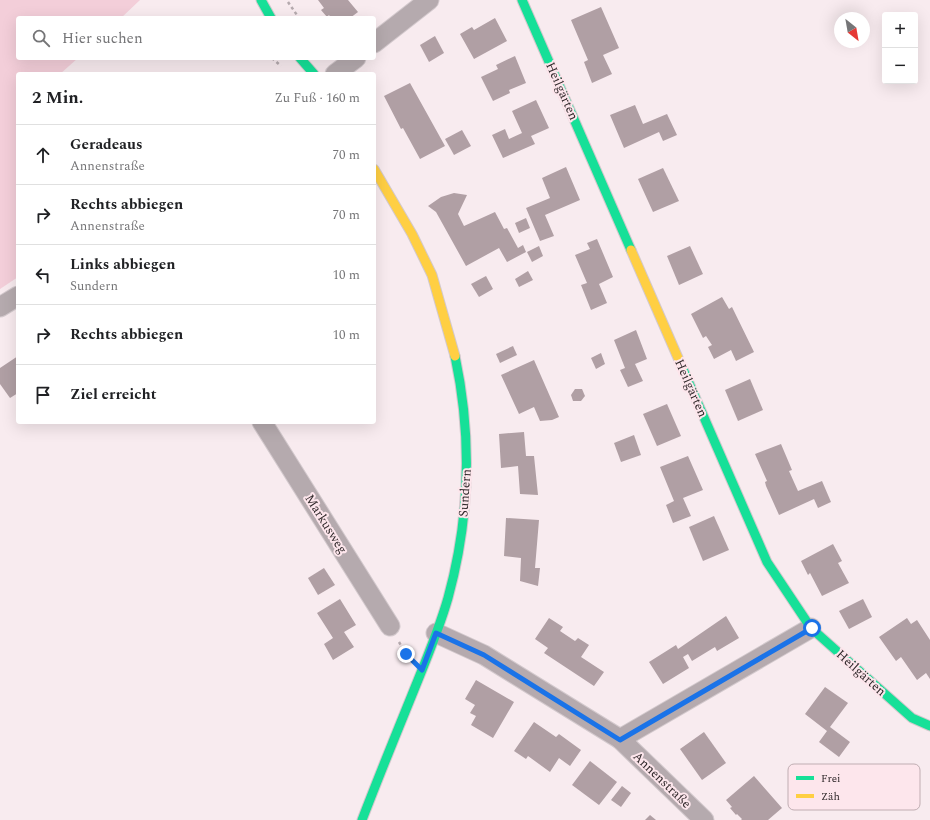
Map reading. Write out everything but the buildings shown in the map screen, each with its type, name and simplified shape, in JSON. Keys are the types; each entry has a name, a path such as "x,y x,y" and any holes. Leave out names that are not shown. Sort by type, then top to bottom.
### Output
{"street":[{"path":"261,0 270,16"},
{"path":"376,41 429,0"},
{"name":"Heilgärten","path":"522,0 767,562 812,628 912,718 930,726"},
{"path":"302,60 312,72"},
{"path":"338,72 353,60"},
{"name":"Sundern","path":"362,820 422,670 451,588 461,541 468,489 468,435 463,392 454,347 432,276 400,210 376,172"},
{"path":"0,308 16,297"},
{"name":"Markusweg","path":"263,424 390,626"},
{"name":"Annenstraße","path":"620,740 812,628"},
{"name":"Annenstraße","path":"436,633 484,655 620,740 704,820"}],"path":[{"path":"287,0 298,16"},
{"path":"390,626 406,654 422,670"}],"shaded area":[{"path":"0,0 140,0 123,16 16,16 16,60 76,60 62,72 16,72 16,278 0,289"}],"traffic: fast":[{"path":"261,0 270,16"},
{"path":"522,0 631,250"},
{"path":"302,60 312,72"},
{"path":"362,820 434,639 448,598 455,568 461,538 466,477 464,416 455,356"},
{"path":"682,367 767,562 811,628 912,718 930,726"}],"traffic: slow":[{"path":"376,172 412,234 432,275 455,356"},
{"path":"631,250 682,367"}],"route":[{"path":"406,654 422,670 436,633 484,655 620,740 812,628"}]}
